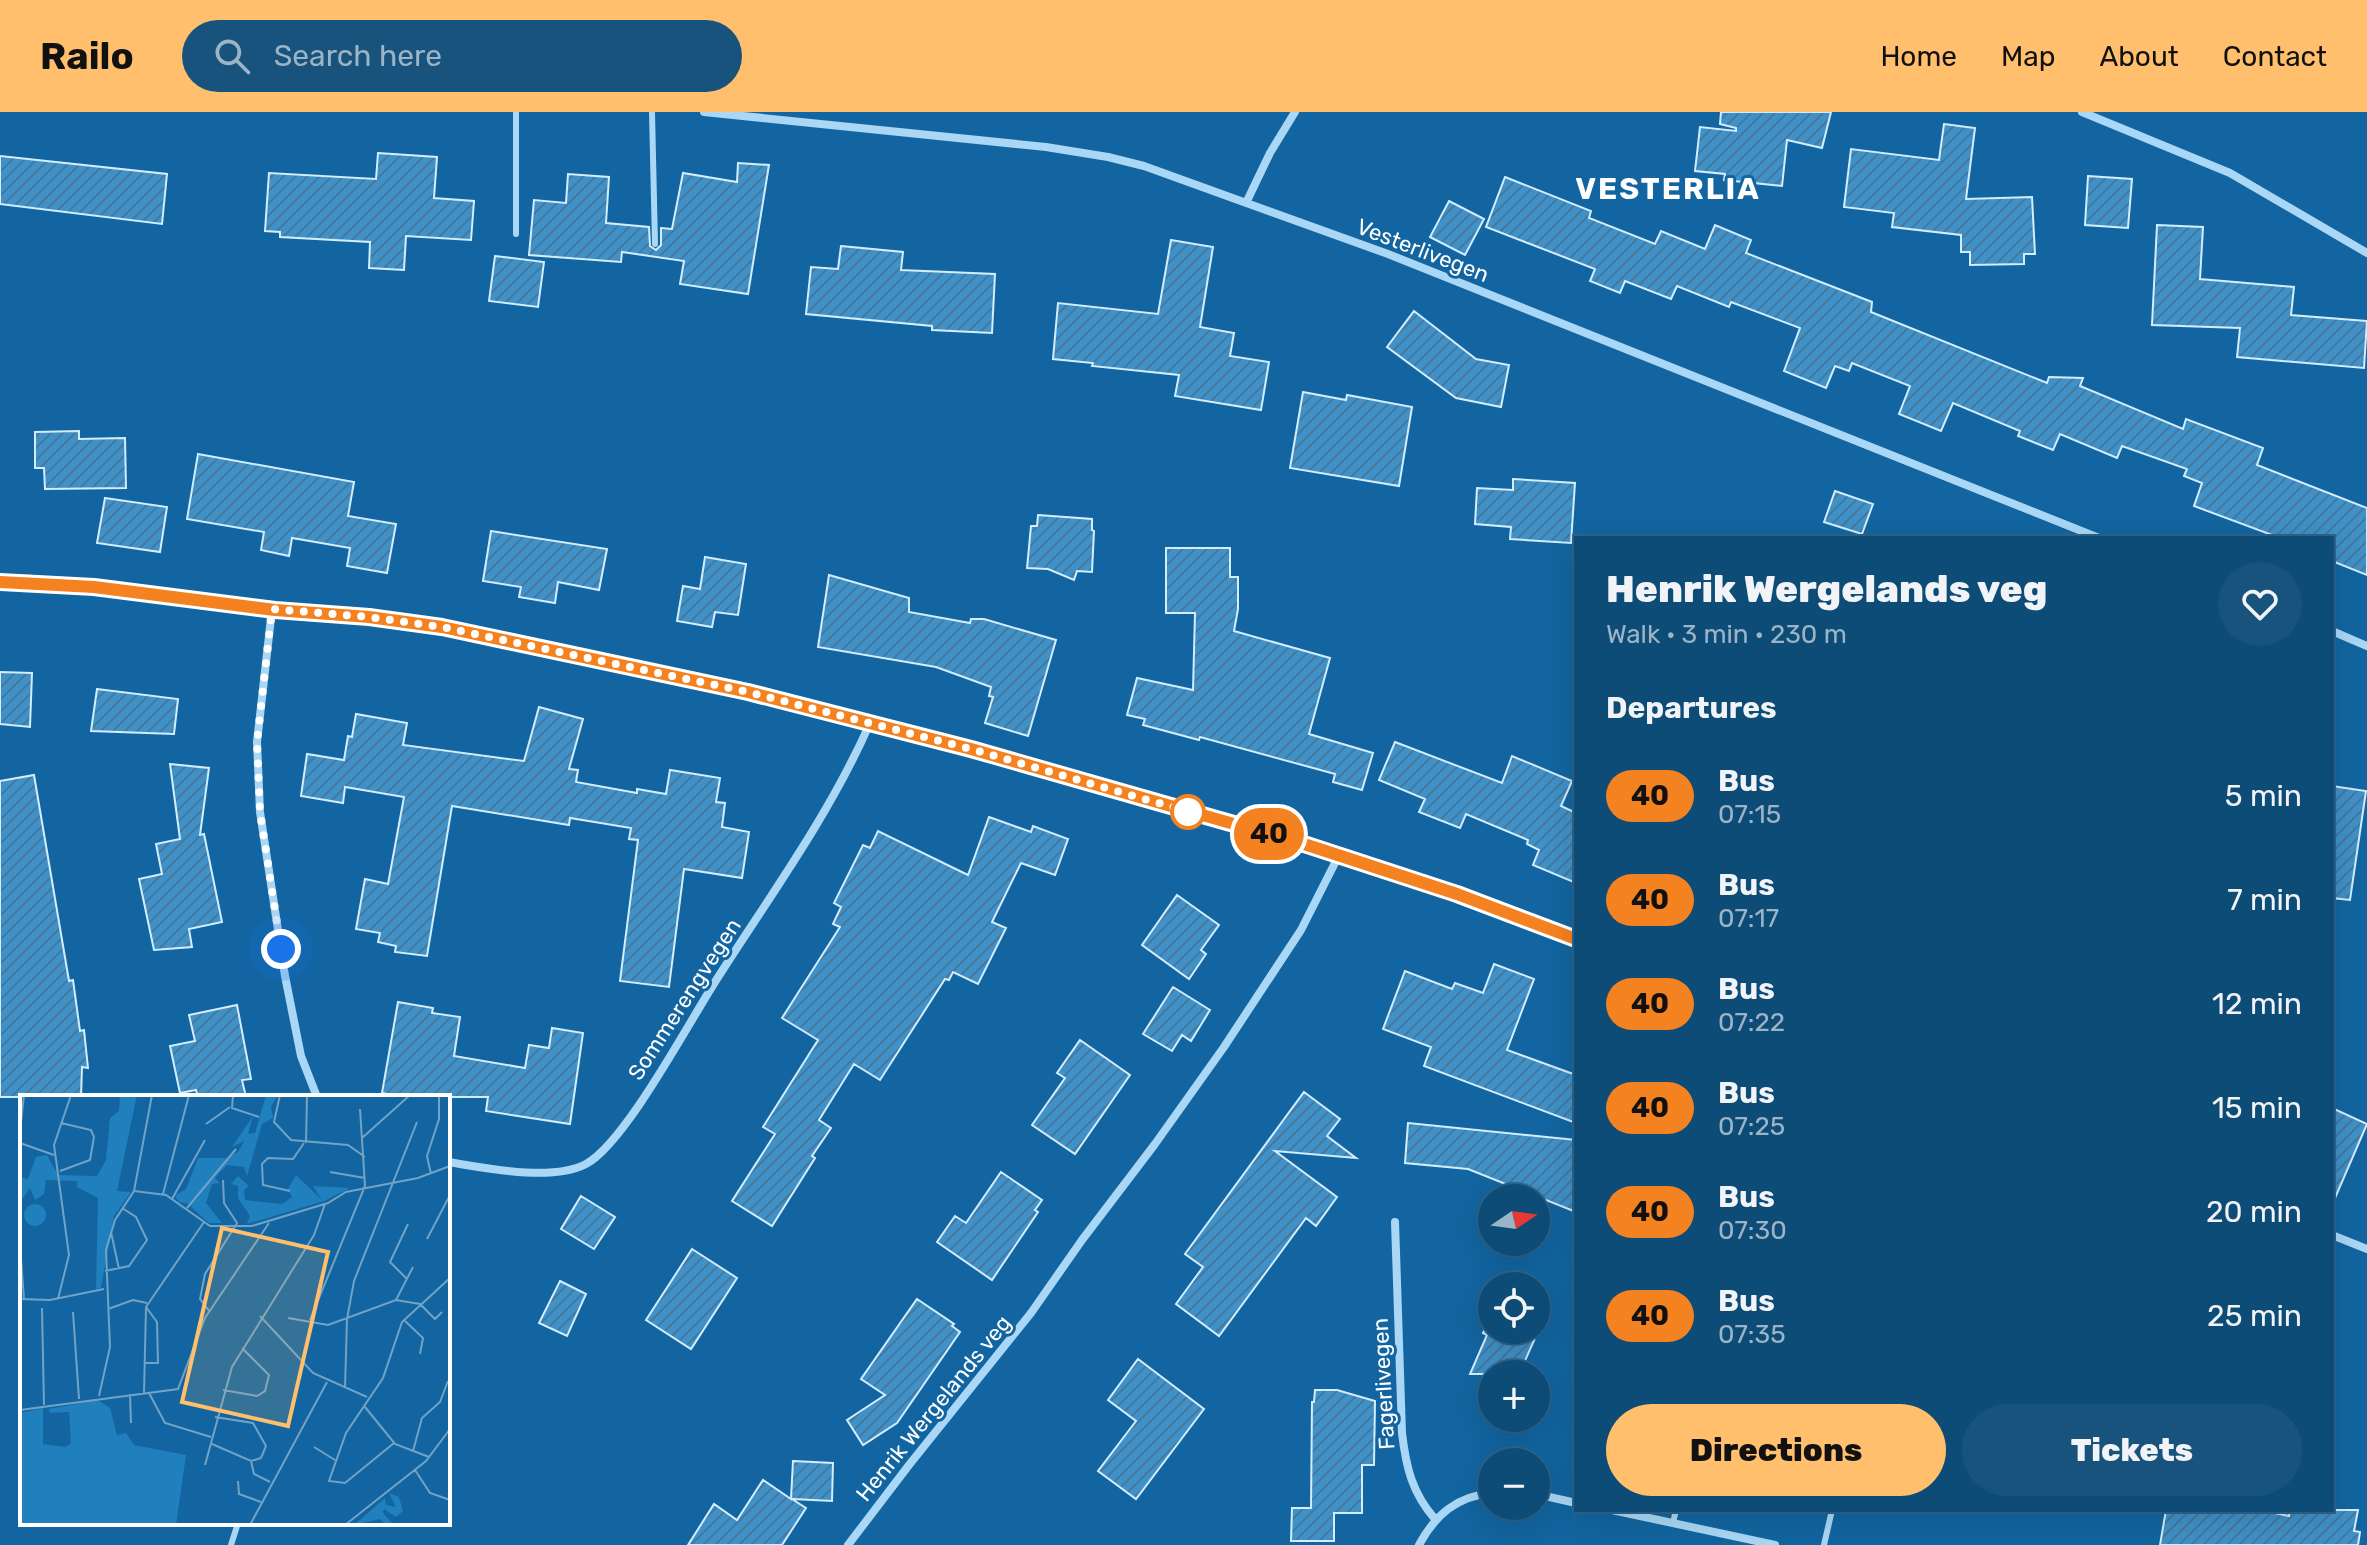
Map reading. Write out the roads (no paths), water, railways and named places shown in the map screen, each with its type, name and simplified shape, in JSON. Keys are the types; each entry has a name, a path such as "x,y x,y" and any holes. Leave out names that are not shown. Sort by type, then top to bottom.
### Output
{"street":[{"name":"Vesterlivegen","path":"704,112 1046,147 1108,157 1172,174 1388,254 2094,536"},
{"path":"1246,203 1270,153 1295,112"},
{"path":"2082,112 2230,173 2367,253"},
{"path":"0,582 94,587 442,627 748,692 870,723 1339,855 1457,894 1574,938"},
{"path":"272,609 257,742 260,812 285,976 301,1056 316,1095"},
{"path":"2334,632 2367,646"},
{"name":"Sommerengvegen","path":"450,1162 543,1172 569,1170 599,1155 643,1096 799,855 836,794 870,723"},
{"name":"Henrik Wergelands veg","path":"848,1545 1031,1313 1155,1144 1301,930 1339,855"},
{"name":"Fagerlivegen","path":"1395,1222 1402,1433 1406,1466 1413,1486 1435,1519"},
{"path":"2334,1236 2367,1249"},
{"path":"1419,1545 1444,1510 1462,1500 1478,1496"},
{"path":"1550,1497 1574,1503"},
{"path":"1621,1512 1775,1545"}],"lane":[{"path":"516,112 516,234"},
{"path":"652,112 655,244"},
{"path":"1673,1523 1676,1512"},
{"path":"1824,1545 1832,1512"},
{"path":"231,1545 237,1525"}],"district":[{"name":"VESTERLIA","path":"1668,189"}]}
